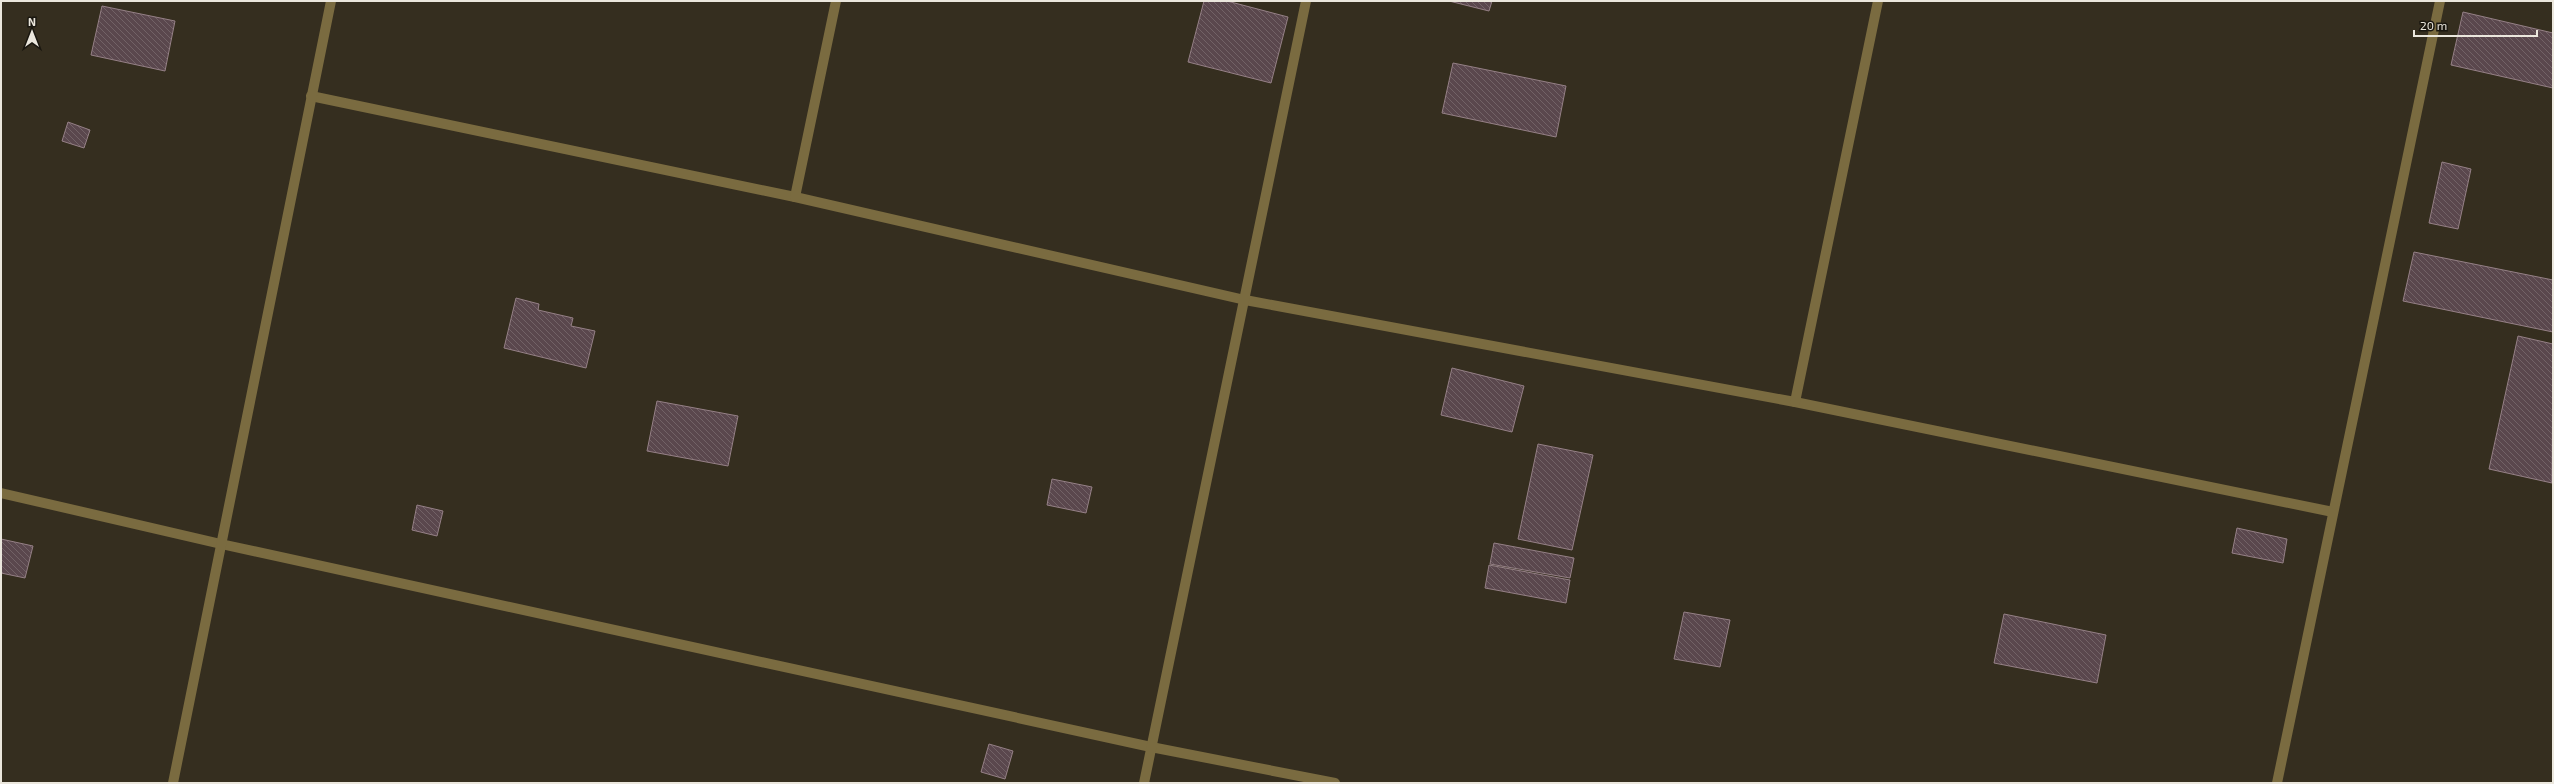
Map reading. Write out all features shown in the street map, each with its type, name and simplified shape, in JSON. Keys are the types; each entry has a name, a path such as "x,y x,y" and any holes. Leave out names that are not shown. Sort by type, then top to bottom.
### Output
{"street":[{"path":"173,783 330,1"},
{"path":"795,197 836,1"},
{"path":"1144,783 1306,1"},
{"path":"1795,402 1878,1"},
{"path":"2277,783 2440,1"},
{"path":"311,96 795,197 1245,300 1795,402 2333,512"},
{"path":"1,493 221,544 1151,747 1335,783"}],"building":[{"path":"1204,1 1227,1 1288,17 1271,83 1188,62"},
{"path":"1449,1 1492,1 1489,11"},
{"path":"102,6 175,21 165,71 91,55"},
{"path":"2463,12 2553,33 2553,88 2451,65"},
{"path":"1453,63 1566,86 1556,137 1442,113"},
{"path":"68,122 90,130 84,148 62,141"},
{"path":"2442,162 2471,169 2458,229 2429,223"},
{"path":"2414,252 2553,280 2553,332 2403,301"},
{"path":"516,298 539,304 538,310 573,318 571,326 595,331 586,368 504,348"},
{"path":"2518,336 2553,344 2552,483 2489,469"},
{"path":"1452,368 1524,386 1512,432 1441,415"},
{"path":"657,401 738,416 728,466 647,451"},
{"path":"1538,444 1593,455 1572,550 1518,539"},
{"path":"1052,479 1092,487 1086,513 1047,505"},
{"path":"417,505 443,511 437,536 412,530"},
{"path":"2237,528 2287,539 2283,563 2232,553"},
{"path":"1,539 33,546 25,578 1,573"},
{"path":"1494,543 1574,558 1570,578 1490,564"},
{"path":"1489,565 1570,580 1566,603 1485,588"},
{"path":"1684,612 1730,620 1720,667 1674,659"},
{"path":"2004,614 2106,635 2097,683 1994,663"},
{"path":"989,744 1013,751 1005,779 981,772"}]}
